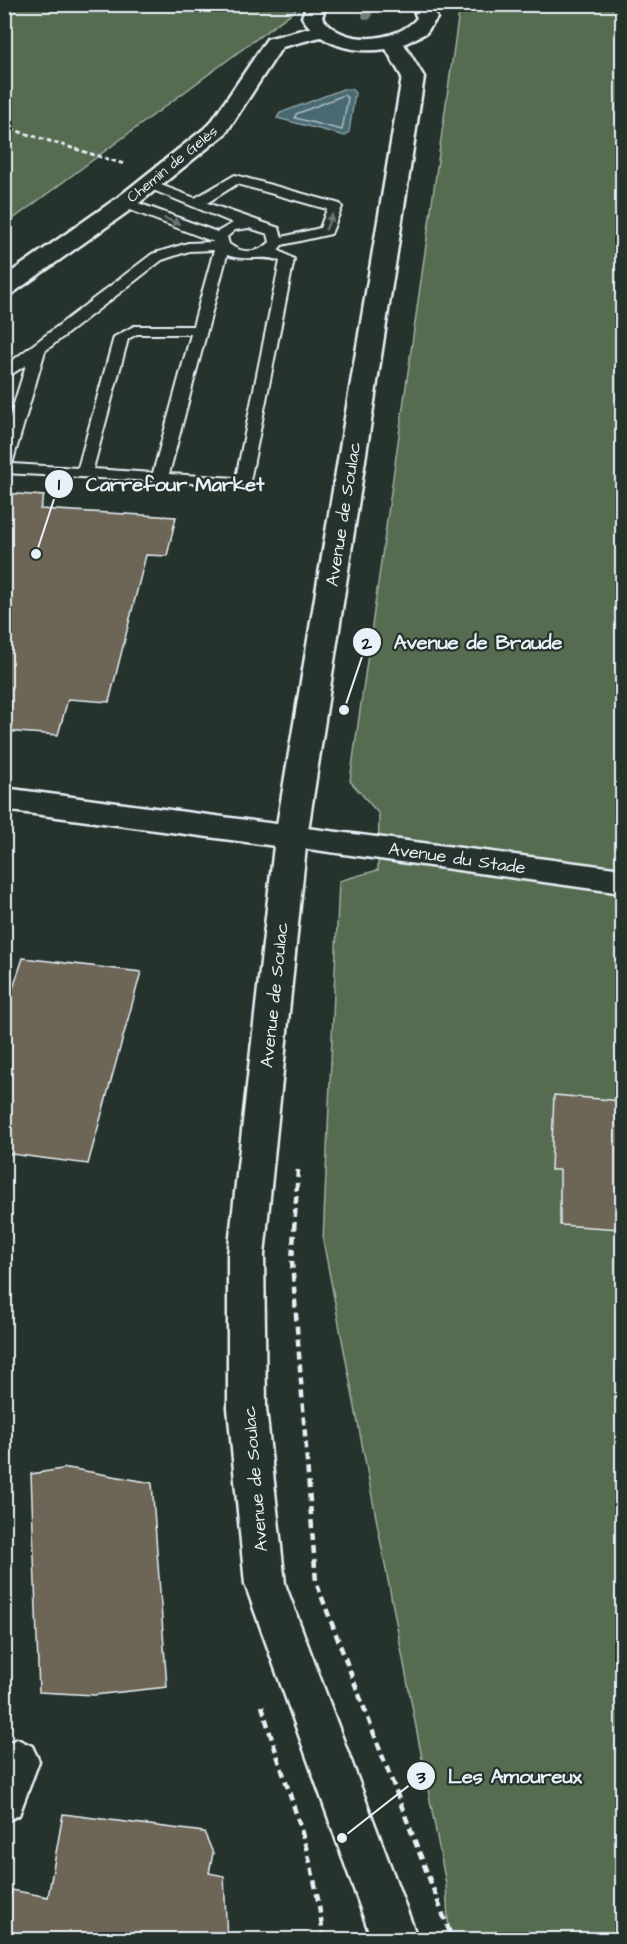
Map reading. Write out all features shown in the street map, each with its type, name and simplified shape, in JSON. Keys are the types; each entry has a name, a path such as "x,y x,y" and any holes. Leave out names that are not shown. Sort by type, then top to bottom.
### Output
{"main road":[{"path":"316,4 312,17 321,31 335,38 359,43 392,41 409,36 422,27 427,18 421,4"},
{"name":"Chemin de Gelès","path":"4,288 148,185 218,128 274,43 321,31"},
{"name":"Avenue de Soulac","path":"392,41 413,77 291,837 246,1255 247,1408 265,1584 395,1940"},
{"name":"Avenue du Stade","path":"4,800 456,857 622,881"}],"lane":[{"path":"125,202 212,236 243,255 326,231 335,207 235,179 197,203"},
{"path":"148,185 249,224 274,231 273,246"},
{"path":"160,477 221,241 231,227 249,224"},
{"path":"4,375 157,257 188,247 221,241"},
{"path":"38,349 4,466 243,483 287,259 273,246"},
{"path":"84,473 121,337 134,330 198,330"}],"path":[{"path":"4,127 131,166 148,185"},
{"path":"298,1166 291,1261 316,1582 450,1933 434,1940"}],"green space":[{"path":"5,4 302,4 302,5 5,225"},
{"path":"460,5 622,5 622,1939 449,1939 446,1884 323,1240 339,881 378,870 379,814 350,781"}],"water":[{"path":"343,89 351,89 355,93 349,132 345,136 277,118 280,113"}],"building":[{"path":"4,493 44,496 40,509 176,517 167,556 146,555 109,702 68,699 58,735 4,731"},
{"path":"23,958 141,972 88,1164 4,1153 4,1015"},
{"path":"554,1095 622,1101 622,1229 560,1225 560,1170 551,1170"},
{"path":"68,1468 152,1483 167,1687 94,1695 39,1692 31,1474"},
{"path":"63,1814 204,1832 213,1853 209,1873 224,1876 227,1940 4,1940 4,1921 12,1890 48,1897"}],"place":[{"name":"Carrefour Market","path":"36,554"},
{"name":"Avenue de Braude","path":"344,710"},
{"name":"Les Amoureux","path":"342,1838"}]}
